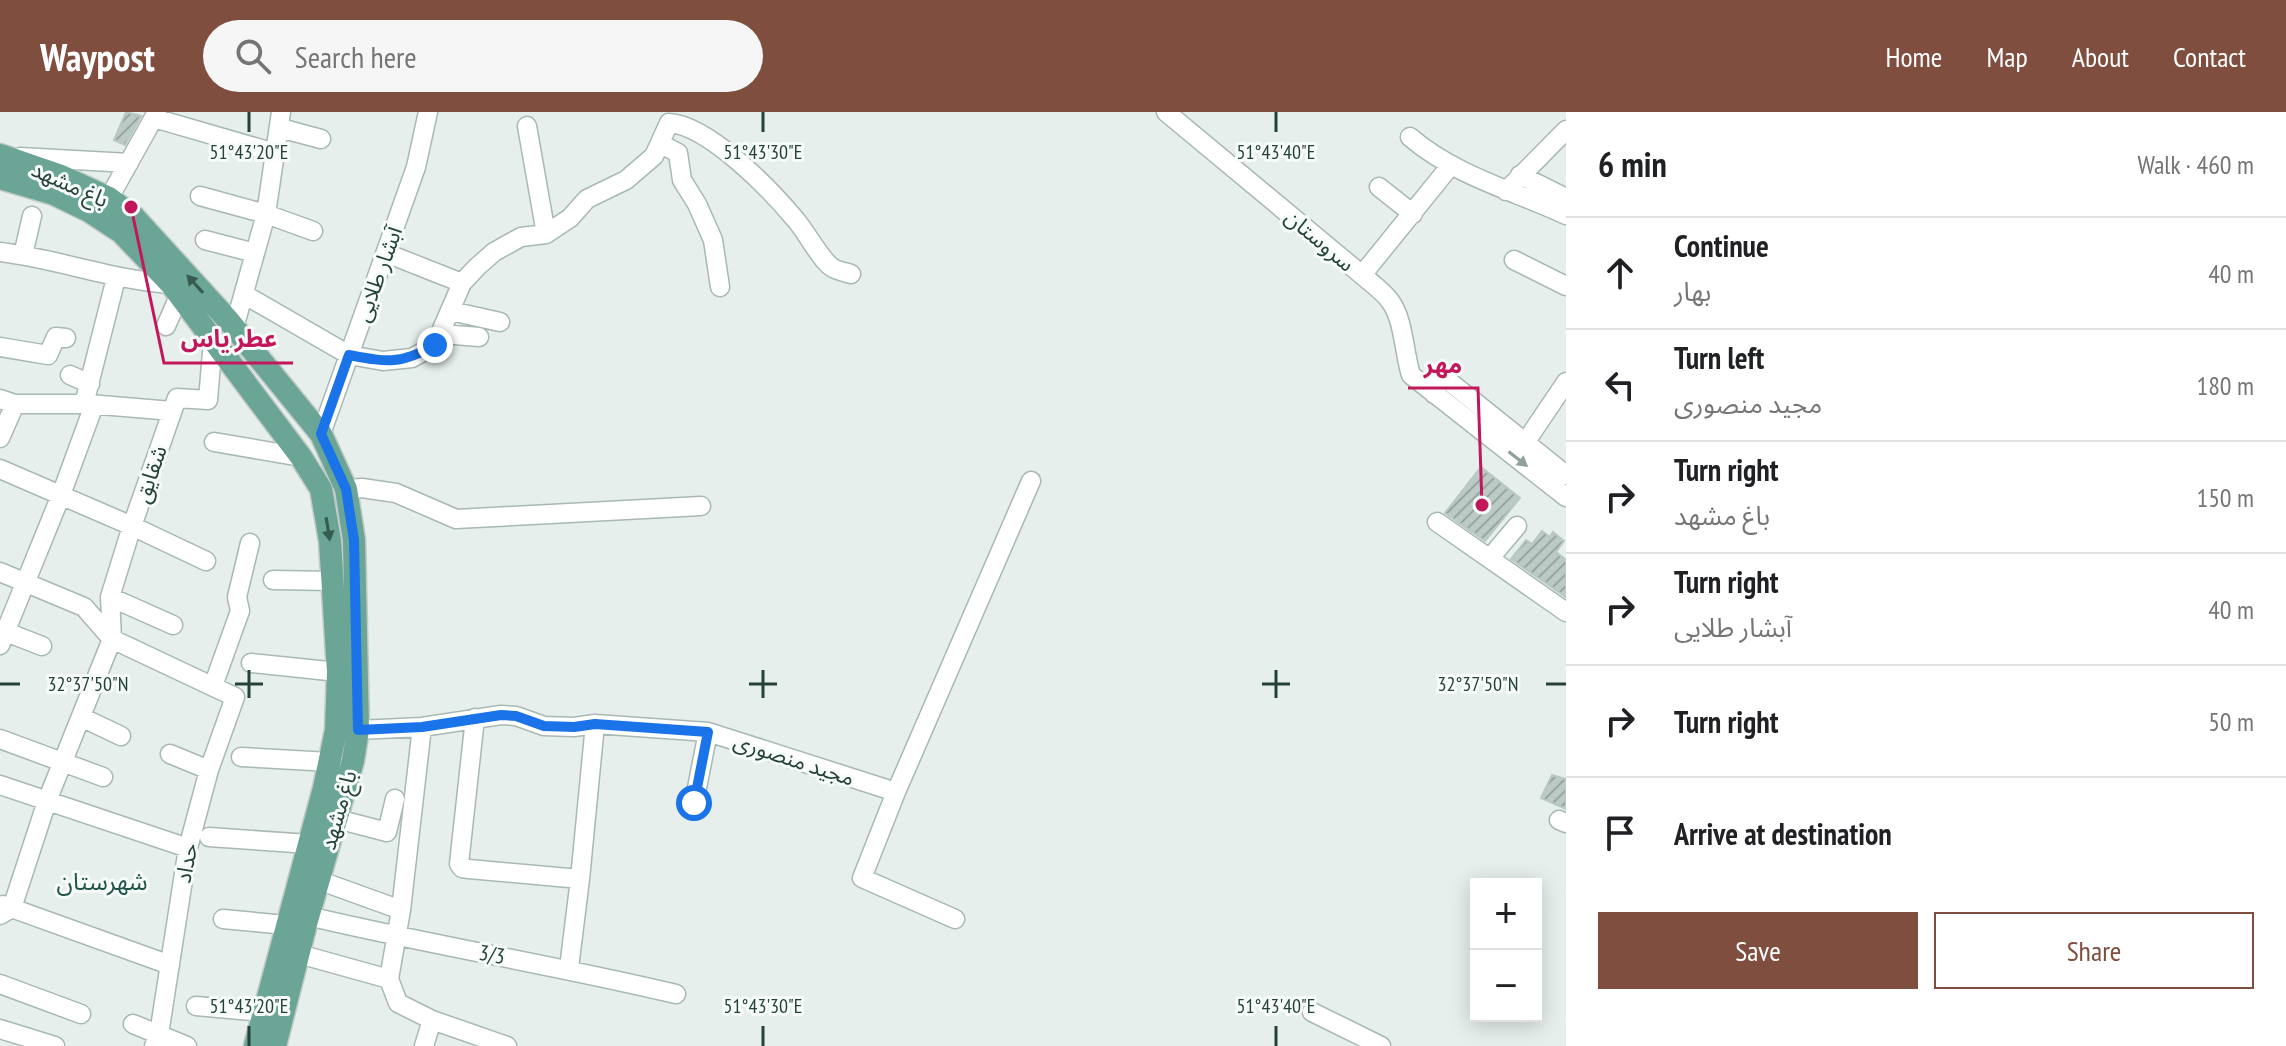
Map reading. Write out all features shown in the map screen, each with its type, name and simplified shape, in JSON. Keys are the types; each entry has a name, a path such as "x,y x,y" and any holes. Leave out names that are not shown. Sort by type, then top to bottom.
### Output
{"main road":[{"name":"باغ مشهد","path":"1,163 58,185 109,198 133,216 234,328 321,434 346,489 354,540 358,730 353,761 299,954 270,1022"},
{"name":"باغ مشهد","path":"58,185 121,232 152,263 237,371 321,489 333,581 338,672 336,730 286,925 270,1022"},
{"path":"237,371 253,372 255,356"},
{"path":"259,401 261,391 269,384 279,385"}],"street":[{"name":"آبشار طلایی","path":"321,434 416,167 428,112"},
{"name":"سروستان","path":"1166,112 1392,303 1411,375 1566,497"},
{"path":"109,198 156,115 275,153"},
{"path":"234,328 266,214 281,120 321,139"},
{"path":"245,295 349,355 383,361 412,358 435,345 462,283 494,252 521,237 546,234 570,218 587,199 626,180 654,156 669,123 683,124 702,134 753,175 795,219 831,267 851,274"},
{"path":"527,126 546,234"},
{"path":"1506,191 1566,130"},
{"path":"1410,137 1432,156 1566,215"},
{"path":"661,144 678,153 682,180 713,240 720,287"},
{"path":"1,163 129,163"},
{"path":"1362,275 1451,165"},
{"path":"1520,175 1566,198"},
{"path":"1379,187 1413,214"},
{"path":"200,196 313,231"},
{"path":"23,255 32,216"},
{"path":"205,240 255,253"},
{"path":"0,252 175,290 166,326"},
{"path":"386,253 462,283"},
{"path":"1514,260 1566,286"},
{"path":"138,282 152,263"},
{"path":"42,646 3,638 61,495 89,404 90,384 116,278"},
{"path":"216,308 245,295"},
{"path":"451,311 500,322"},
{"path":"442,334 479,337"},
{"path":"0,347 48,355 56,337 66,338"},
{"path":"0,438 8,402 89,404 172,411 177,398 208,400 213,340"},
{"path":"70,375 90,384"},
{"path":"1434,394 1436,383 1446,379 1566,475"},
{"path":"1525,443 1566,382"},
{"name":"شقایق","path":"112,639 110,597 172,411"},
{"path":"214,442 301,457"},
{"path":"0,469 206,561"},
{"path":"955,919 862,878 896,792 1031,481"},
{"path":"346,489 396,493 456,519 701,506"},
{"path":"1437,522 1566,612"},
{"path":"1490,558 1517,526"},
{"path":"0,572 84,607 112,639 213,686 240,611 237,597 250,543"},
{"path":"273,580 333,581"},
{"path":"110,597 173,625"},
{"path":"112,639 4,909 170,965"},
{"path":"251,663 338,672"},
{"name":"حداد","path":"156,1040 188,848 209,770 235,697 213,686"},
{"name":"مجید منصوری","path":"358,730 422,727 475,718 516,716 544,726 595,724 708,732 896,792"},
{"path":"81,717 121,736"},
{"path":"475,718 459,864 469,869 580,879"},
{"path":"569,968 595,724"},
{"path":"422,727 401,910 389,979 398,1003 432,1020 507,1046"},
{"path":"694,803 708,732"},
{"path":"0,739 103,777"},
{"path":"170,754 209,770"},
{"path":"241,757 330,762"},
{"path":"0,785 188,848"},
{"path":"337,819 387,832 395,799"},
{"path":"209,837 309,844"},
{"path":"318,880 401,910"},
{"name":"3/3","path":"308,916 396,937 569,968 676,994"},
{"path":"223,919 286,925"},
{"path":"299,954 389,979"},
{"path":"0,984 81,1014"},
{"path":"196,1006 270,1022"},
{"path":"1312,1012 1381,1046"},
{"path":"424,1046 432,1020"},
{"path":"133,1024 156,1040 187,1046"},
{"path":"0,1029 55,1046"}],"building":[{"path":"126,112 141,116 125,145 114,140"},
{"path":"1481,467 1520,498 1485,541 1445,513"},
{"path":"1542,531 1550,537 1553,532 1564,541 1556,552 1566,560 1566,597 1511,559 1526,540 1532,544"},
{"path":"1552,775 1566,779 1566,809 1541,798"}],"place":[{"name":"عطر یاس","path":"131,207"},
{"name":"مهر","path":"1482,505"}],"district":[{"name":"شهرستان","path":"102,882"}],"route":[{"path":"435,345 412,358 383,361 349,355 321,434 343,479 354,540 358,730 422,727 501,715 516,716 544,726 595,724 708,732 694,803"}]}
